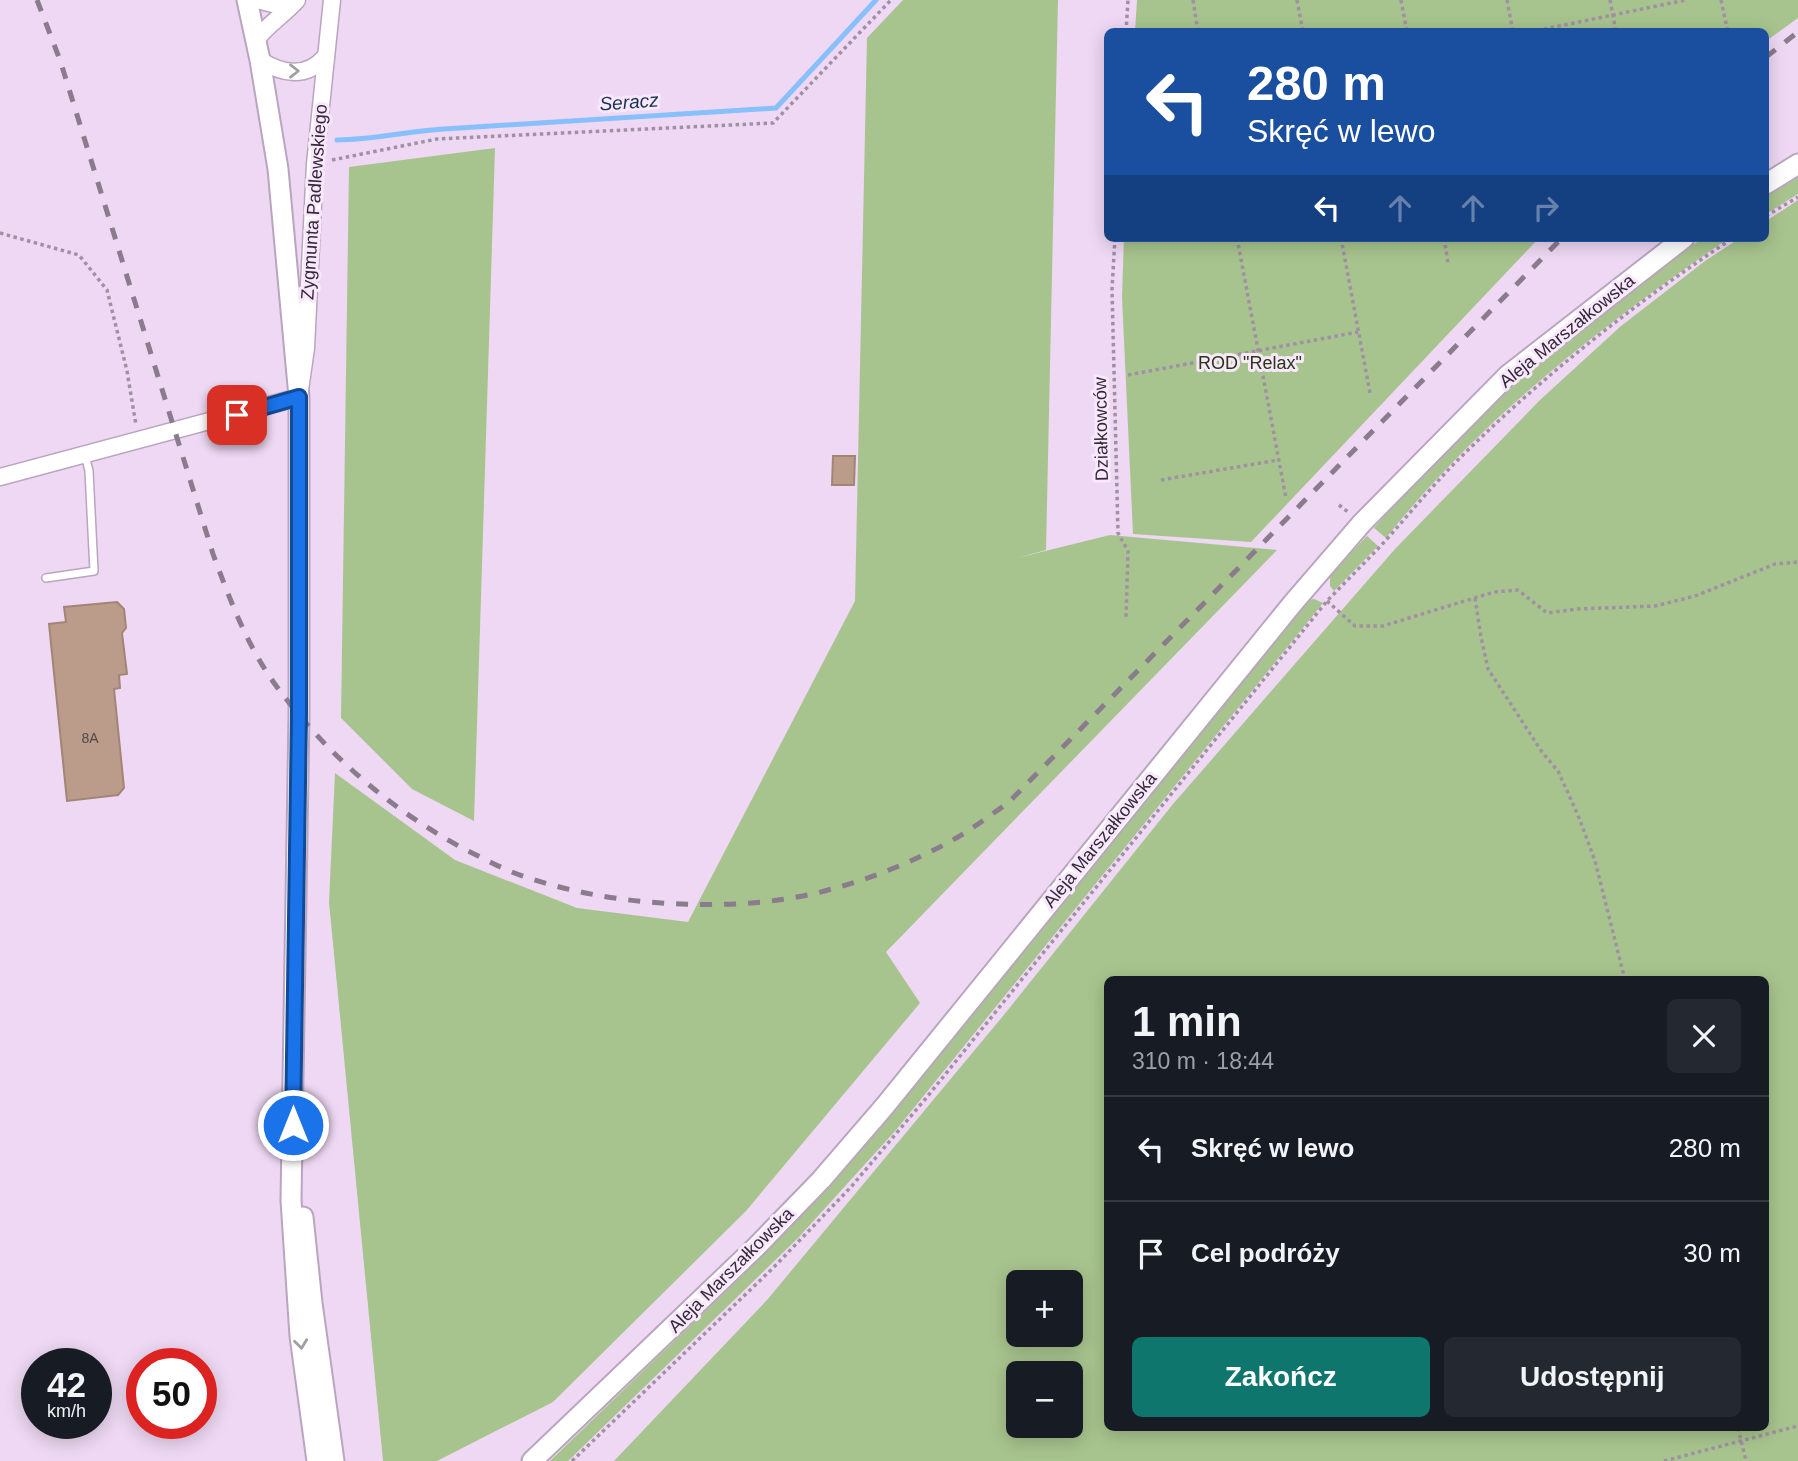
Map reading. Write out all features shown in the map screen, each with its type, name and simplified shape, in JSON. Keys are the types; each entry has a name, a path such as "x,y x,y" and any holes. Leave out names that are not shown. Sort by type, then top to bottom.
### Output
{"main road":[{"path":"247,0 278,169 299,397 299,715 291,1200 300,1336 317,1461"},
{"path":"1769,182 1798,164"},
{"name":"Aleja Marszałkowska","path":"532,1461 757,1246 821,1180 884,1107 1293,603 1362,523 1507,375 1679,242"},
{"path":"293,1151 302,1200 312,1303 334,1461"}],"street":[{"path":"257,0 273,4 296,1"},
{"name":"Zygmunta Padlewskiego","path":"299,397 306,348 315,164 332,0"},
{"path":"256,40 268,25 296,1"},
{"path":"260,61 277,71 301,72 318,65 325,57"},
{"path":"0,477 299,397"}],"lane":[{"path":"46,578 94,571 89,471 85,455"}],"path":[{"path":"315,164 437,139 773,124 891,0"},
{"path":"1126,28 1128,0"},
{"path":"1193,0 1197,28"},
{"path":"1297,0 1302,28"},
{"path":"1401,0 1406,28"},
{"path":"1507,0 1512,28"},
{"path":"1611,0 1615,28"},
{"path":"1549,28 1686,0"},
{"path":"1721,0 1727,28"},
{"path":"1769,214 1798,197"},
{"path":"0,233 79,255 107,290 127,371 138,441"},
{"name":"Działkowców","path":"1115,242 1112,289 1118,533 1128,551 1125,617"},
{"path":"1238,242 1286,498"},
{"path":"1342,242 1370,393"},
{"path":"1445,242 1448,263"},
{"path":"572,1461 773,1268 850,1187 927,1097 1326,601 1384,542 1413,507 1466,452 1547,380 1636,307 1727,242"},
{"path":"1128,375 1359,332"},
{"path":"1161,480 1278,460"},
{"path":"1326,601 1355,626 1383,626 1494,592 1518,590 1547,613 1655,606 1695,596 1775,564 1798,562"},
{"path":"1475,598 1488,669 1542,752 1558,771 1578,816 1595,861 1624,976"},
{"path":"1664,1461 1798,1426"},
{"path":"1739,1431 1746,1461"}],"green space":[{"path":"903,0 1058,0 1046,550 1017,558 1110,535 1277,550 886,952 920,1003 746,1211 553,1402 437,1461 383,1461 329,902 335,773 455,860 577,908 688,922 855,601 867,38"},
{"path":"1137,0 1798,0 1798,18 1769,39 1769,28 1135,28"},
{"path":"495,148 474,821 412,789 341,718 349,167"},
{"path":"1798,177 1798,194 1769,212 1769,195"},
{"path":"1798,200 1798,1461 614,1461 767,1300 1003,1016 1173,804 1395,549 1540,400 1621,326 1734,242 1769,242 1769,219"},
{"name":"ROD \"Relax\"","path":"1124,242 1535,242 1251,542 1133,534 1122,297"},
{"path":"1697,242 1723,242 1590,339 1503,413 1423,494 1386,538 1374,528 1488,409 1571,337"},
{"path":"1367,536 1378,546 1334,591 1330,586 1330,575"},
{"path":"1309,600 1323,603 896,1130 798,1238 568,1461 550,1461 754,1264 843,1171 928,1070 1268,648"}],"building":[{"path":"833,456 855,456 854,485 832,485"},
{"path":"117,602 124,609 126,628 122,633 127,674 119,675 120,688 114,689 124,788 118,795 67,801 49,624 66,622 64,607"}],"waterway":[{"name":"Seracz","path":"337,140 444,129 776,108 876,0"}],"railway":[{"path":"37,0 60,60 213,554 240,623 267,672 297,712 340,759 413,818 468,851 511,872 602,896 699,905 755,903 792,898 844,886 891,869 937,849 980,823 1008,803 1558,242"},
{"path":"1769,55 1798,32"}],"route":[{"path":"237,415 299,397 299,715 293,1125"}]}
